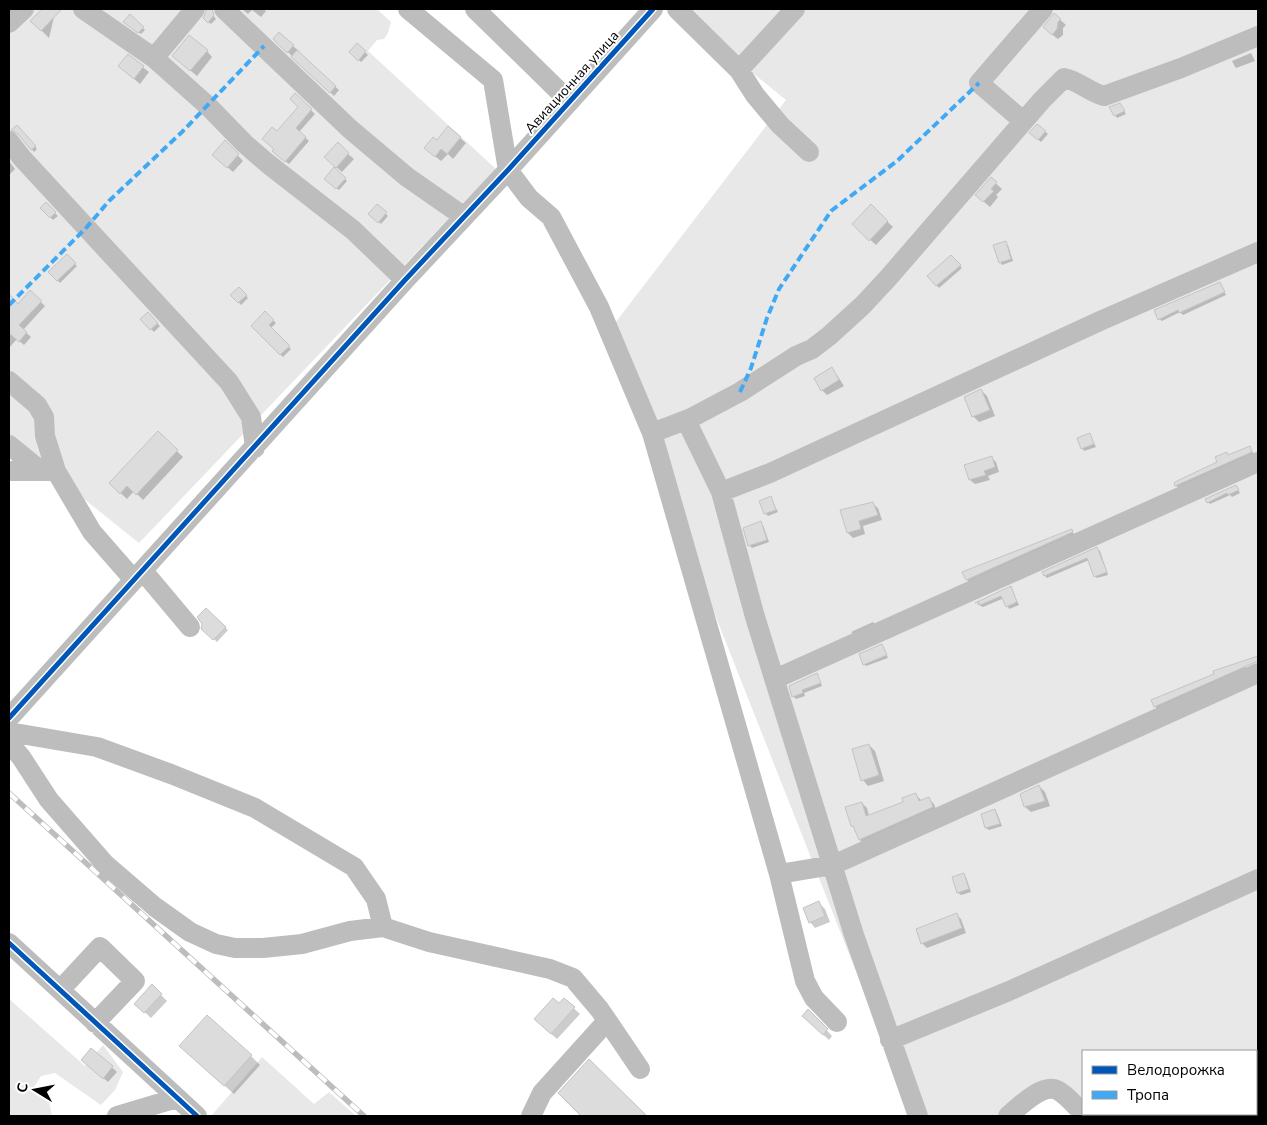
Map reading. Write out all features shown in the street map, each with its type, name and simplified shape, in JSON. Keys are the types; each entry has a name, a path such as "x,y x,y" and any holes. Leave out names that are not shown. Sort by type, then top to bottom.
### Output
{"street":[{"path":"9,23 24,9"},
{"path":"83,9 154,58 208,106 245,144 353,230 405,280"},
{"path":"154,58 195,9"},
{"path":"224,9 357,135 406,178 463,216"},
{"path":"408,9 493,80 508,170 529,198 551,217 598,307 652,433 779,874 805,981 814,998 837,1022"},
{"path":"475,9 569,101"},
{"name":"Авиационная улица","path":"9,718 652,9"},
{"path":"677,9 738,70 755,95 780,125 808,152"},
{"path":"738,70 795,9"},
{"path":"1023,121 978,83 1043,9"},
{"path":"652,433 686,420 740,392 796,356 812,349 829,336 863,305 889,277 1023,121 1064,78 1074,80 1093,93 1104,96 1181,68 1258,36"},
{"path":"9,140 22,158 229,382 251,417 254,448"},
{"path":"721,492 770,473 1100,320 1258,252"},
{"path":"9,381 37,404 44,417 48,471"},
{"path":"686,420 721,492 755,617 854,935 918,1116"},
{"path":"9,445 48,471 92,532 190,627"},
{"path":"775,679 1258,462"},
{"path":"9,471 48,471"},
{"path":"779,874 833,864 1258,673"},
{"path":"9,732 97,747 255,808 354,867 376,899 383,927"},
{"path":"9,743 21,757 49,800 105,864 155,907 190,932 216,944 235,948 262,948 302,944 350,931 383,927 429,942 550,969 573,978 607,1020 640,1069"},
{"path":"890,1040 1018,987 1258,879"},
{"path":"9,943 197,1116"},
{"path":"60,990 100,948 135,981 95,1023"},
{"path":"531,1116 542,1093 607,1020"},
{"path":"1008,1116 1040,1090 1050,1088 1058,1090 1082,1111"},
{"path":"117,1116 177,1098"}],"shaded area":[{"path":"9,9 377,9 391,22 384,39 377,40 368,51 496,169 139,543 9,439"},
{"path":"674,9 1258,9 1258,1116 1074,1116 1046,1092 1009,1116 913,1116 667,493 612,327 786,100"},
{"path":"9,999 85,1066 103,1045 123,1072 115,1090 101,1105 55,1073 41,1076 34,1087 49,1102 52,1116 9,1116"},
{"path":"262,1057 314,1104 329,1092 356,1116 211,1116"}],"building":[{"path":"42,9 62,9 41,31 30,21"},
{"path":"207,9 212,9 214,15 208,23 203,18"},
{"path":"1054,13 1061,19 1052,35 1043,27"},
{"path":"130,14 144,27 138,33 123,22"},
{"path":"279,32 294,45 287,53 273,39"},
{"path":"189,35 208,50 190,71 172,56"},
{"path":"357,43 366,51 358,61 349,52"},
{"path":"297,50 336,86 330,93 291,57"},
{"path":"128,54 144,66 134,79 118,66"},
{"path":"295,93 312,109 296,128 306,137 285,162 262,139 272,127 277,131 298,107 290,99"},
{"path":"1120,103 1125,111 1114,116 1109,107"},
{"path":"1037,124 1046,131 1038,140 1029,133"},
{"path":"17,125 36,146 31,150 18,134 11,130"},
{"path":"448,126 461,137 447,154 441,149 435,157 424,148 433,137 437,140"},
{"path":"225,140 239,154 227,168 212,155"},
{"path":"338,142 349,153 336,168 324,157"},
{"path":"334,167 346,178 336,189 324,179"},
{"path":"991,177 997,182 991,189 994,191 983,202 975,195"},
{"path":"46,202 56,212 50,218 40,208"},
{"path":"377,204 387,212 378,223 368,214"},
{"path":"871,204 888,221 869,241 852,224"},
{"path":"1006,241 1011,259 999,263 993,245"},
{"path":"67,254 76,263 57,281 48,272"},
{"path":"951,255 961,265 936,286 927,276"},
{"path":"1220,282 1225,292 1179,313 1178,310 1158,320 1154,310"},
{"path":"239,287 247,295 238,303 230,295"},
{"path":"30,290 42,301 19,325 27,332 19,342 10,334 9,336 9,294 18,304"},
{"path":"265,311 274,320 269,325 290,346 280,355 251,326"},
{"path":"148,312 158,323 150,330 140,319"},
{"path":"832,367 839,380 821,391 814,378"},
{"path":"981,389 990,410 972,417 964,397"},
{"path":"158,431 178,450 136,495 127,486 120,494 109,483"},
{"path":"1090,433 1094,444 1081,449 1077,438"},
{"path":"1250,446 1252,452 1175,486 1174,483 1177,481 1217,462 1215,457 1227,452 1228,455"},
{"path":"992,456 995,467 984,471 986,475 969,480 964,465"},
{"path":"1236,485 1239,490 1228,495 1227,493 1207,503 1205,499"},
{"path":"771,496 776,510 764,514 759,501"},
{"path":"873,502 878,515 859,521 861,529 847,533 840,510"},
{"path":"761,521 767,540 748,546 743,528"},
{"path":"1072,529 1073,532 966,580 962,572"},
{"path":"1097,547 1107,572 1094,577 1087,558 1044,576 1042,572"},
{"path":"1011,586 1017,602 1006,607 1001,596 980,605 978,602 975,603"},
{"path":"206,608 226,627 213,640 201,629 202,624 197,617"},
{"path":"882,644 887,655 863,665 859,654"},
{"path":"1258,656 1258,661 1154,707 1151,700 1214,674 1213,671"},
{"path":"817,673 821,683 802,690 803,693 792,697 789,686"},
{"path":"869,744 879,775 861,781 852,749"},
{"path":"1039,785 1045,801 1024,807 1020,794"},
{"path":"916,793 919,801 929,797 933,807 859,840 853,826 851,826 845,807 862,802 866,816 903,802 902,798"},
{"path":"995,809 1000,824 985,828 981,814"},
{"path":"964,873 969,889 957,893 952,877"},
{"path":"819,901 825,916 809,923 803,908"},
{"path":"957,913 962,928 921,944 916,929"},
{"path":"152,984 162,994 144,1013 134,1004"},
{"path":"553,998 559,1003 564,998 575,1007 551,1034 534,1019"},
{"path":"808,1009 828,1029 823,1035 802,1016"},
{"path":"207,1015 252,1055 224,1086 179,1046"},
{"path":"91,1048 113,1066 103,1079 81,1060"},
{"path":"589,1059 647,1116 581,1116 558,1093"}],"railway":[{"path":"9,793 364,1116"}],"marked path":[{"path":"9,305 86,228 109,201 182,132 264,46"},
{"path":"740,392 751,368 767,318 779,289 831,211 897,161 979,83"}],"cycle path":[{"path":"9,718 653,9"},
{"path":"9,943 197,1116"}]}
